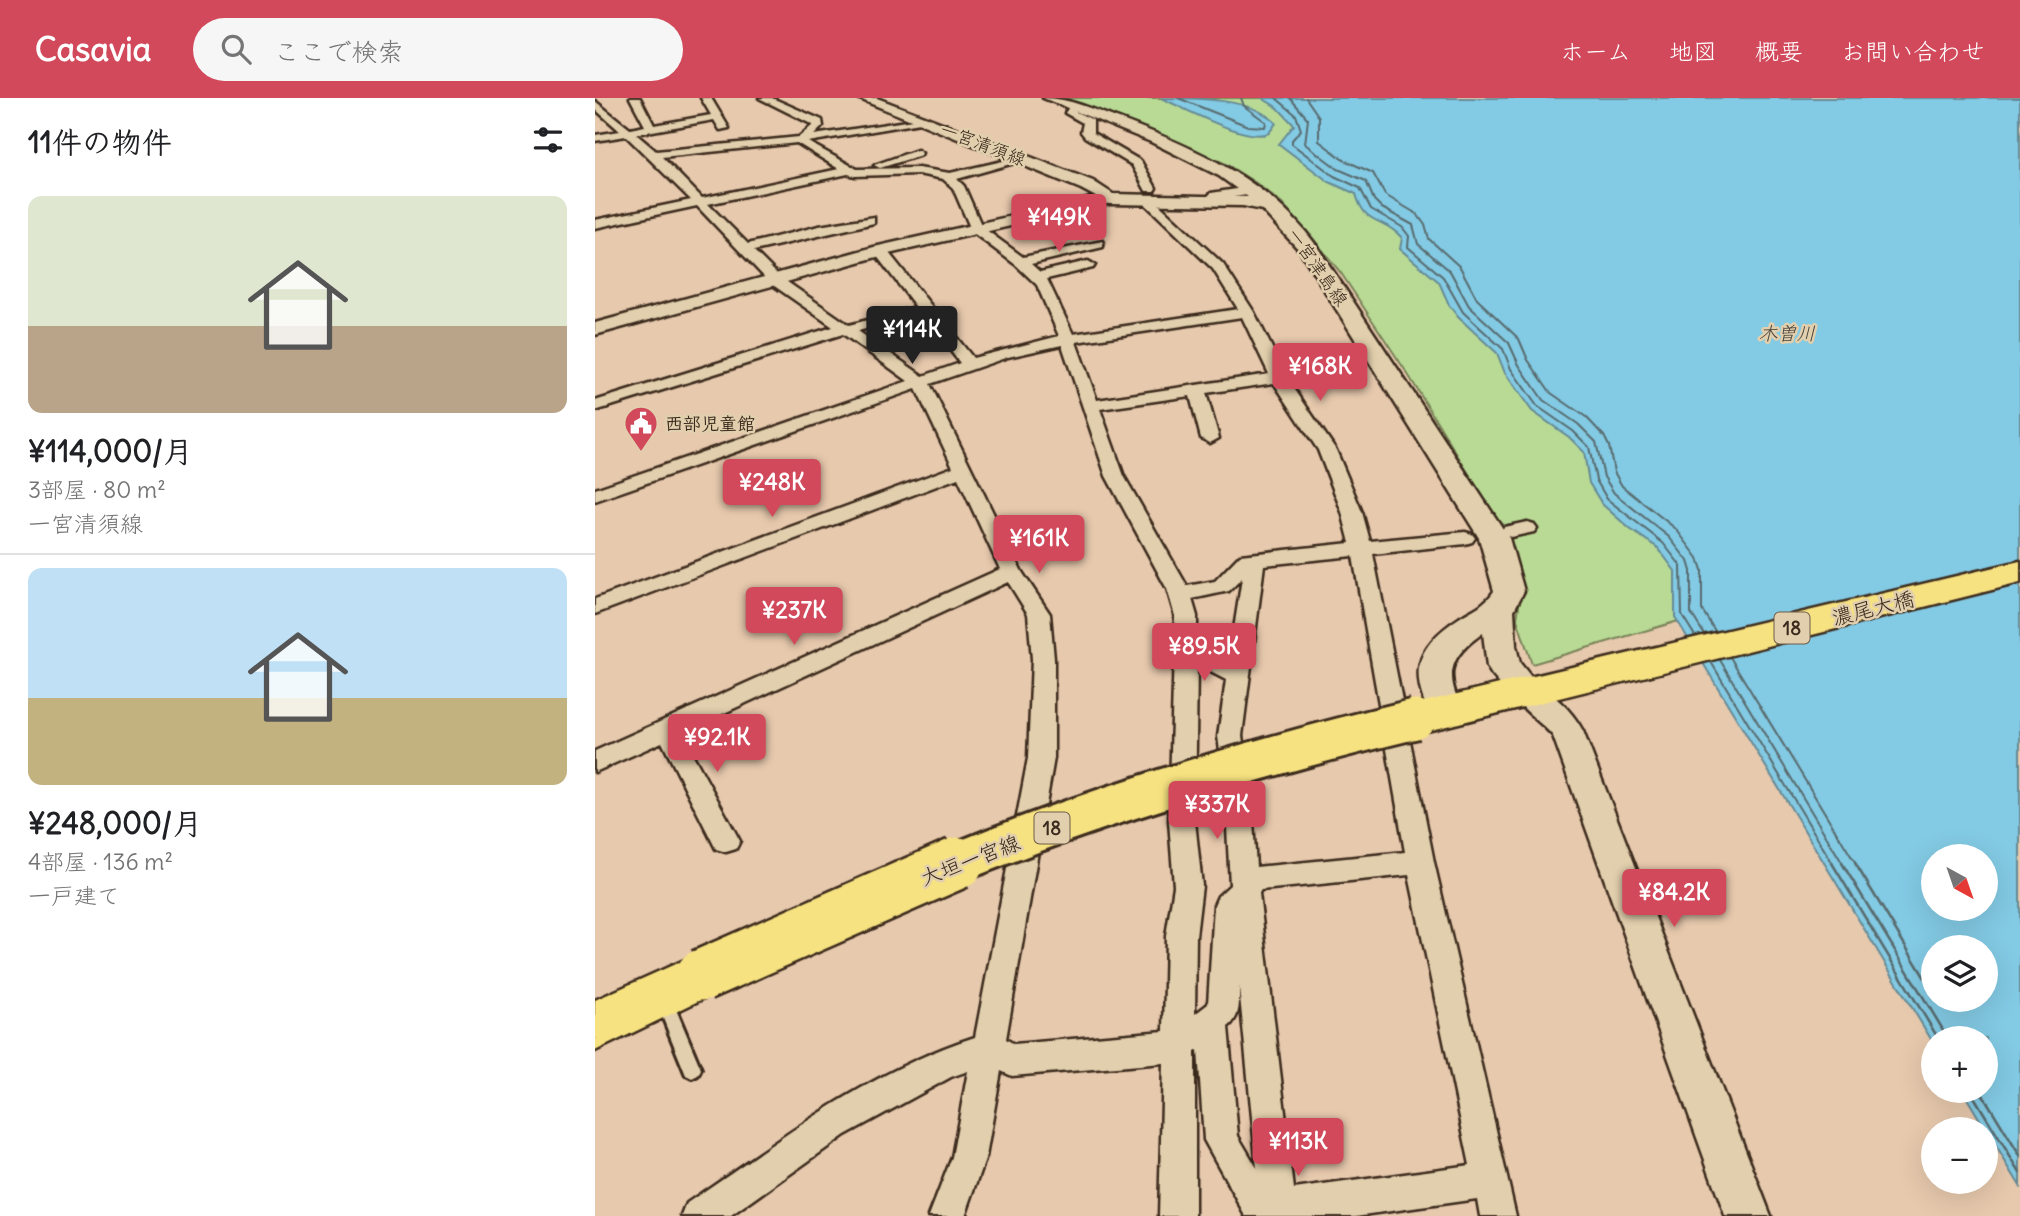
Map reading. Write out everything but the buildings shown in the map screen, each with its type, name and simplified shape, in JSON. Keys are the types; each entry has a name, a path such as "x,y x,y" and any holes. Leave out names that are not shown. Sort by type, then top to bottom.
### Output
{"main road":[{"name":"一宮清須線","path":"865,98 1087,185 1109,199 1148,194 1265,205"},
{"name":"一宮津島線","path":"1050,98 1157,139 1224,172 1254,193 1281,217 1308,248 1494,538 1509,591 1498,610 1504,667 1527,693"},
{"name":"濃尾大橋","path":"1564,683 2020,572"},
{"path":"1430,715 1438,701 1434,677 1444,648 1460,631 1498,610"},
{"name":"大垣一宮線","path":"595,1026 681,985 967,859 1100,811 1262,758 1564,683"}],"street":[{"path":"595,102 610,98"},
{"path":"641,98 635,98 651,128"},
{"path":"706,98 715,117 735,141 733,145"},
{"path":"764,98 818,121 818,126 801,139"},
{"path":"595,102 653,155 775,280 921,382 1012,572 1039,614 1043,659 1041,758 969,1157 947,1216"},
{"path":"1073,109 1070,113 1072,115 1089,122 1086,132 1089,135 1137,163 1148,194 1218,267 1247,312 1278,377 1314,427 1333,462 1362,548 1420,862 1498,1216"},
{"path":"595,138 715,117"},
{"path":"653,155 891,128 922,120"},
{"path":"801,139 806,146 853,171 918,172 950,177 1021,158"},
{"path":"595,224 853,171 917,153"},
{"path":"950,177 958,186 977,229 1037,277 1049,295 1115,476 1180,595 1186,616 1182,821 1188,886 1181,936 1177,1216"},
{"path":"1210,200 1215,196 1243,192"},
{"path":"595,329 880,251 1109,199"},
{"path":"746,249 870,220"},
{"path":"1020,262 1098,244"},
{"path":"880,251 970,365"},
{"path":"1037,277 1088,265"},
{"path":"595,406 845,330 925,309"},
{"path":"595,495 1004,353 1067,339 1247,312"},
{"path":"1090,406 1353,366"},
{"path":"1195,389 1210,438"},
{"path":"595,607 964,469"},
{"path":"1180,595 1222,586 1247,560 1465,538"},
{"path":"1255,559 1230,736 1238,790 1244,889 1279,1209"},
{"path":"595,762 1012,572"},
{"path":"1184,652 1237,675"},
{"path":"1527,693 1551,712 1567,731 1748,1216"},
{"path":"667,729 726,841"},
{"path":"700,1216 833,1123 944,1063 990,1048 1012,1060 1178,1046 1223,1012 1229,905 1254,879 1420,862"},
{"path":"1212,1022 1221,1140 1263,1211 1342,1208 1491,1180"}],"lane":[{"path":"681,985 692,1069"}],"green space":[{"path":"1065,98 1273,98 1381,211 1576,428 1677,569 1682,620 1532,664 1517,619 1522,584 1511,543 1409,376 1341,273 1312,237 1282,204 1256,183 1224,163"}],"water":[{"path":"1161,98 1207,99 1239,104 1266,115 1276,123 1269,133 1246,133 1215,123"},
{"name":"木曽川","path":"1262,98 2020,98 2020,1186 1998,1150 1998,1117 1978,1117 1970,1103 1998,1103 1998,1026 1923,1026 1675,617 1675,571 1658,548 1630,529 1602,504 1589,483 1584,452 1569,437 1532,411 1505,373 1497,353 1458,317 1449,305 1439,282 1400,249 1402,238 1388,226 1369,217 1356,194 1329,182 1279,144 1294,125 1278,108"}],"place":[{"name":"西部児童館","path":"641,453"}]}
